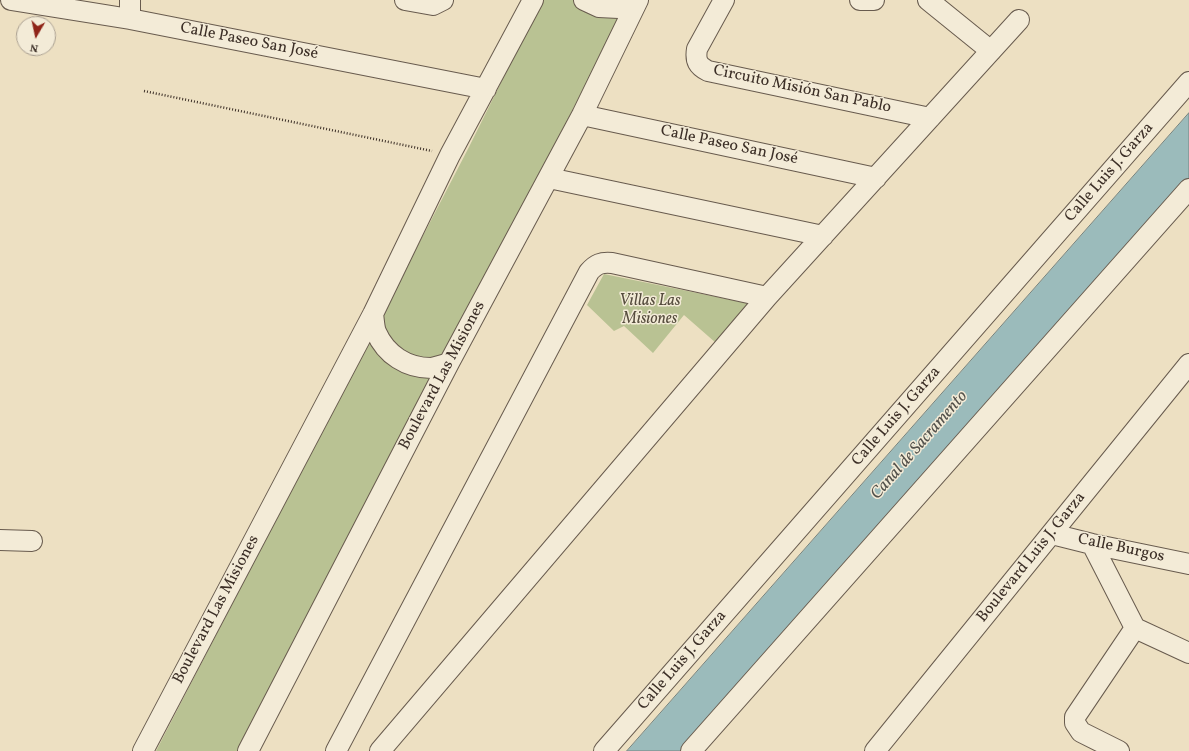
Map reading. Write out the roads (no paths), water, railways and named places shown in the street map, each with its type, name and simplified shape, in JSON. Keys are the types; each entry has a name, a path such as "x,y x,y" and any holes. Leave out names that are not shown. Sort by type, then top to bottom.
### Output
{"street":[{"name":"Calle Paseo San José","path":"11,0 130,9 486,89"},
{"path":"405,0 433,5 444,0"},
{"name":"Boulevard Las Misiones","path":"143,751 373,314 450,155 533,0"},
{"path":"584,0 599,7 619,8 638,0"},
{"name":"Boulevard Las Misiones","path":"248,751 449,363 582,115 638,0"},
{"name":"Circuito Misión San Pablo","path":"724,0 697,50 697,62 701,68 708,71 930,118"},
{"path":"860,0 874,0"},
{"path":"928,0 991,51"},
{"path":"380,751 767,297 1019,20"},
{"name":"Calle Luis J. Garza","path":"604,751 1189,82"},
{"name":"Calle Paseo San José","path":"582,115 876,178"},
{"path":"549,178 823,236"},
{"path":"691,751 1189,189"},
{"path":"336,751 593,267 604,263 612,263 767,297"},
{"path":"373,314 376,332 384,347 398,359 414,366 432,368 449,363"},
{"name":"Boulevard Luis J. Garza","path":"875,751 1189,364"},
{"name":"Calle Burgos","path":"1052,534 1092,544 1189,564"},
{"path":"0,540 32,541"},
{"path":"1092,544 1135,628 1189,653"},
{"path":"1119,751 1081,732 1075,723 1075,717 1135,628"}],"water":[{"name":"Canal de Sacramento","path":"1189,113 1189,179 683,751 627,751"}],"park label":[{"name":"Villas Las Misiones","path":"650,311"}]}
